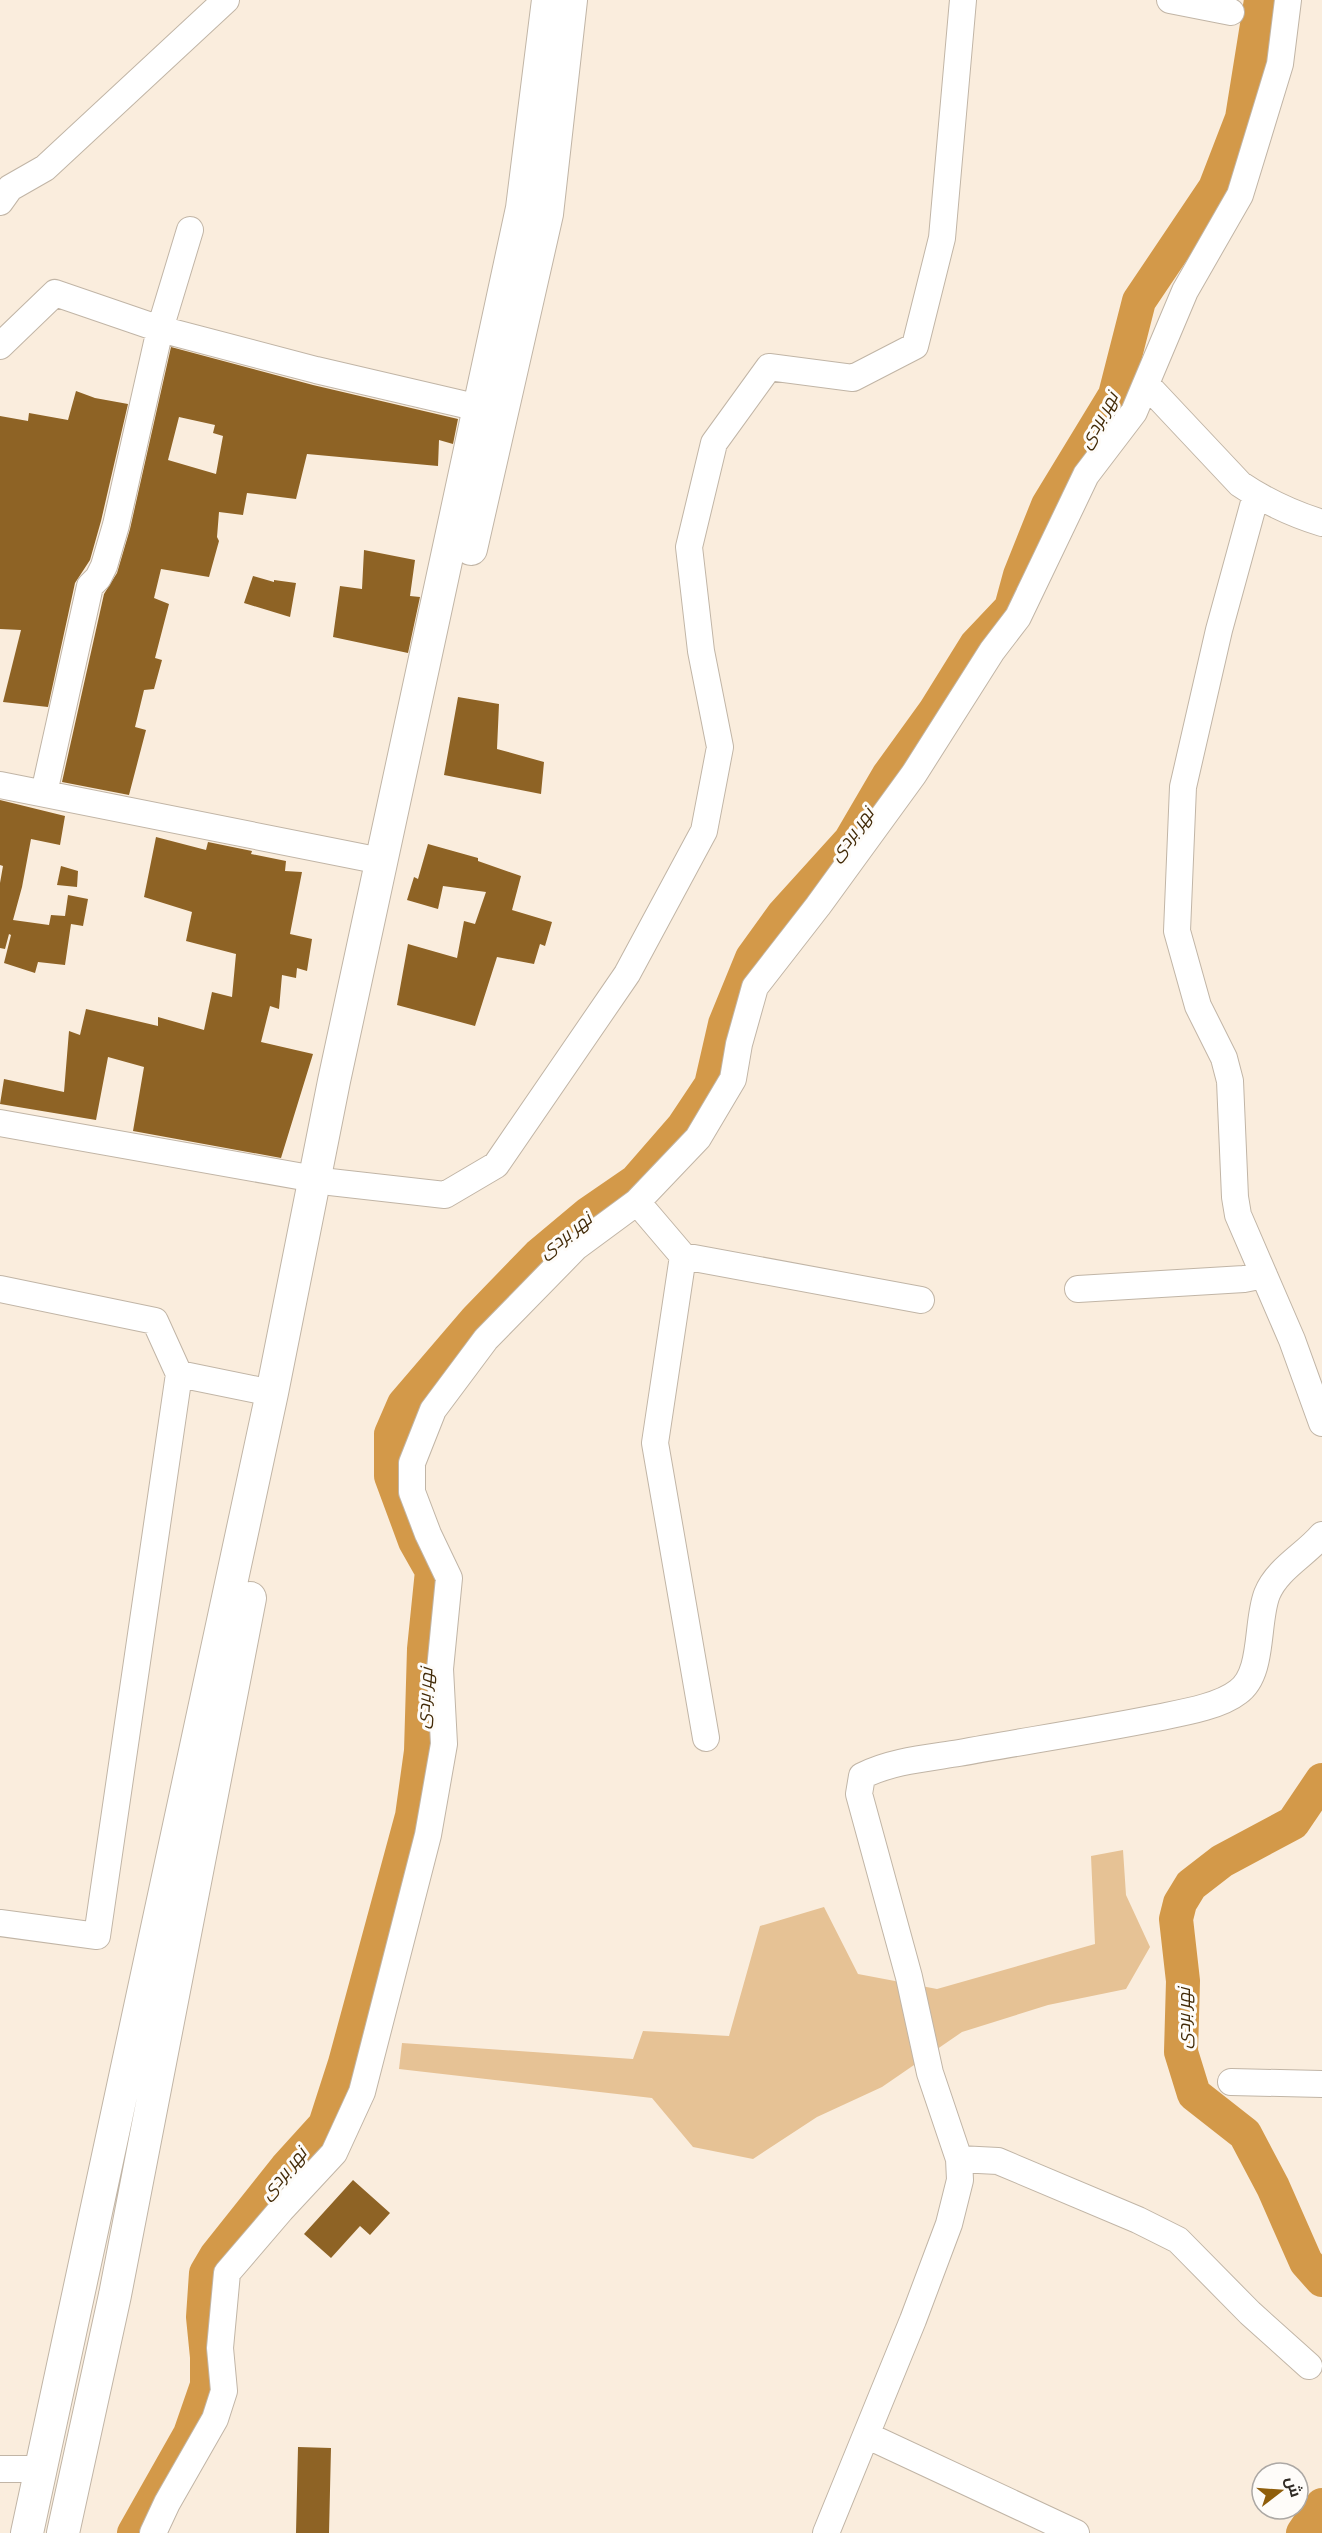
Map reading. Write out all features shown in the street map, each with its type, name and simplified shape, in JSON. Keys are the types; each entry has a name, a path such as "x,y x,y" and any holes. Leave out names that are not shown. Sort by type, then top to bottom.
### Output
{"main road":[{"path":"63,2533 115,2295 381,861 522,208 548,0"},
{"path":"27,2533 272,1393 322,1181 352,1070 547,214 571,0"}],"street":[{"path":"0,202 10,188 45,168 226,0"},
{"path":"0,1123 322,1181 444,1195 496,1165 627,974 704,831 720,747 701,651 689,547 714,442 770,367 853,378 915,346 942,238 963,0"},
{"path":"1170,0 1231,12"},
{"path":"153,2533 215,2419 224,2391 220,2348 227,2273 334,2153 362,2092 428,1835 444,1744 440,1670 449,1578 428,1534 412,1492 412,1463 433,1410 486,1339 576,1247 637,1202 698,1138 733,1079 739,1044 755,987 818,906 914,774 992,651 1018,617 1086,476 1134,412 1185,291 1240,195 1280,64 1288,0"},
{"path":"44,793 90,586 98,578 104,566 116,525 160,329 190,230"},
{"path":"0,346 55,293 160,329 316,370 479,408"},
{"path":"1146,384 1240,484 1256,495 1322,523"},
{"path":"1256,495 1219,630 1183,787 1177,931 1198,1006 1224,1058 1230,1081 1238,1215 1296,1350 1322,1423"},
{"path":"0,785 381,861"},
{"path":"637,1202 683,1256 921,1300"},
{"path":"683,1256 655,1443 706,1738"},
{"path":"1078,1289 1244,1279 1264,1275"},
{"path":"0,1289 155,1321 179,1374 97,1936 0,1923"},
{"path":"179,1374 272,1393"},
{"path":"826,2533 949,2224 960,2180 959,2159 930,2073 909,1977 859,1794 862,1776 872,1770 917,1760 1176,1713 1229,1698 1247,1683 1254,1667 1262,1615 1272,1584 1322,1535"},
{"path":"1231,2082 1322,2084"},
{"path":"959,2159 998,2161 1138,2220 1178,2241 1250,2313 1309,2366"},
{"path":"866,2435 1076,2533"},
{"path":"0,2469 41,2469"}],"shaded area":[{"path":"1123,1850 1126,1895 1150,1947 1126,1989 1048,2005 962,2032 882,2087 817,2117 753,2159 693,2147 652,2098 399,2069 402,2043 633,2059 643,2031 729,2036 760,1926 824,1907 858,1974 937,1989 1095,1944 1091,1856"}],"building":[{"path":"171,347 313,385 458,419 453,444 439,440 438,466 307,454 296,499 247,493 243,515 219,512 217,537 219,541 209,577 161,569 154,598 169,604 155,658 162,660 154,689 144,690 135,727 146,730 129,795 62,782 104,594 117,573 130,529","holes":["179,417 215,425 213,433 223,436 216,474 168,460"]},
{"path":"76,391 95,398 128,404 101,521 90,560 75,583 48,707 3,702 21,630 0,629 0,416 28,421 29,413 68,420"},
{"path":"364,550 415,560 410,596 420,597 408,653 333,637 340,586 362,589"},
{"path":"253,576 274,582 274,580 296,583 290,617 244,603"},
{"path":"458,697 499,704 497,749 544,762 541,794 444,775"},
{"path":"0,800 65,816 60,845 31,839 13,920 49,925 51,915 65,916 68,895 88,899 83,926 71,924 65,965 38,962 35,973 4,963 11,935 9,934 5,949 0,948 0,883 3,866 0,865"},
{"path":"156,837 206,850 208,842 252,851 251,854 286,861 285,871 302,872 290,934 312,939 307,971 297,968 296,978 282,975 279,1009 270,1006 261,1042 313,1054 281,1158 133,1131 144,1067 108,1057 96,1120 0,1104 4,1079 64,1092 69,1031 80,1035 86,1009 158,1026 158,1017 204,1030 212,992 232,997 236,954 186,941 192,912 144,897"},
{"path":"428,844 478,858 478,861 521,876 512,910 552,922 545,946 540,944 534,964 497,957 475,1026 397,1005 408,944 457,958 464,921 475,924 486,892 443,886 438,909 407,900 414,877 418,879"},
{"path":"61,866 78,871 77,887 57,885"},
{"path":"353,2180 390,2213 370,2235 360,2226 331,2258 304,2234"},
{"path":"298,2447 331,2448 329,2533 296,2533"}],"waterway":[{"name":"نهر بردى","path":"134,2533 190,2434 207,2385 203,2317 206,2273 216,2256 286,2168 325,2125 345,2063 412,1816 421,1751 424,1649 432,1571 415,1541 391,1476 391,1434 404,1404 476,1320 539,1255 588,1214 636,1181 683,1127 711,1085 725,1024 752,958 783,915 850,841 888,776 935,711 976,645 1011,608 1020,575 1048,505 1115,395 1139,301 1215,188 1242,118 1261,0"},
{"name":"نهر بردى","path":"1322,1780 1293,1823 1222,1861 1191,1885 1180,1903 1176,1919 1183,1981 1181,2052 1194,2094 1245,2134 1273,2187 1306,2262 1322,2280"},
{"name":"نهر بردى","path":"1303,2533 1322,2505"}]}
